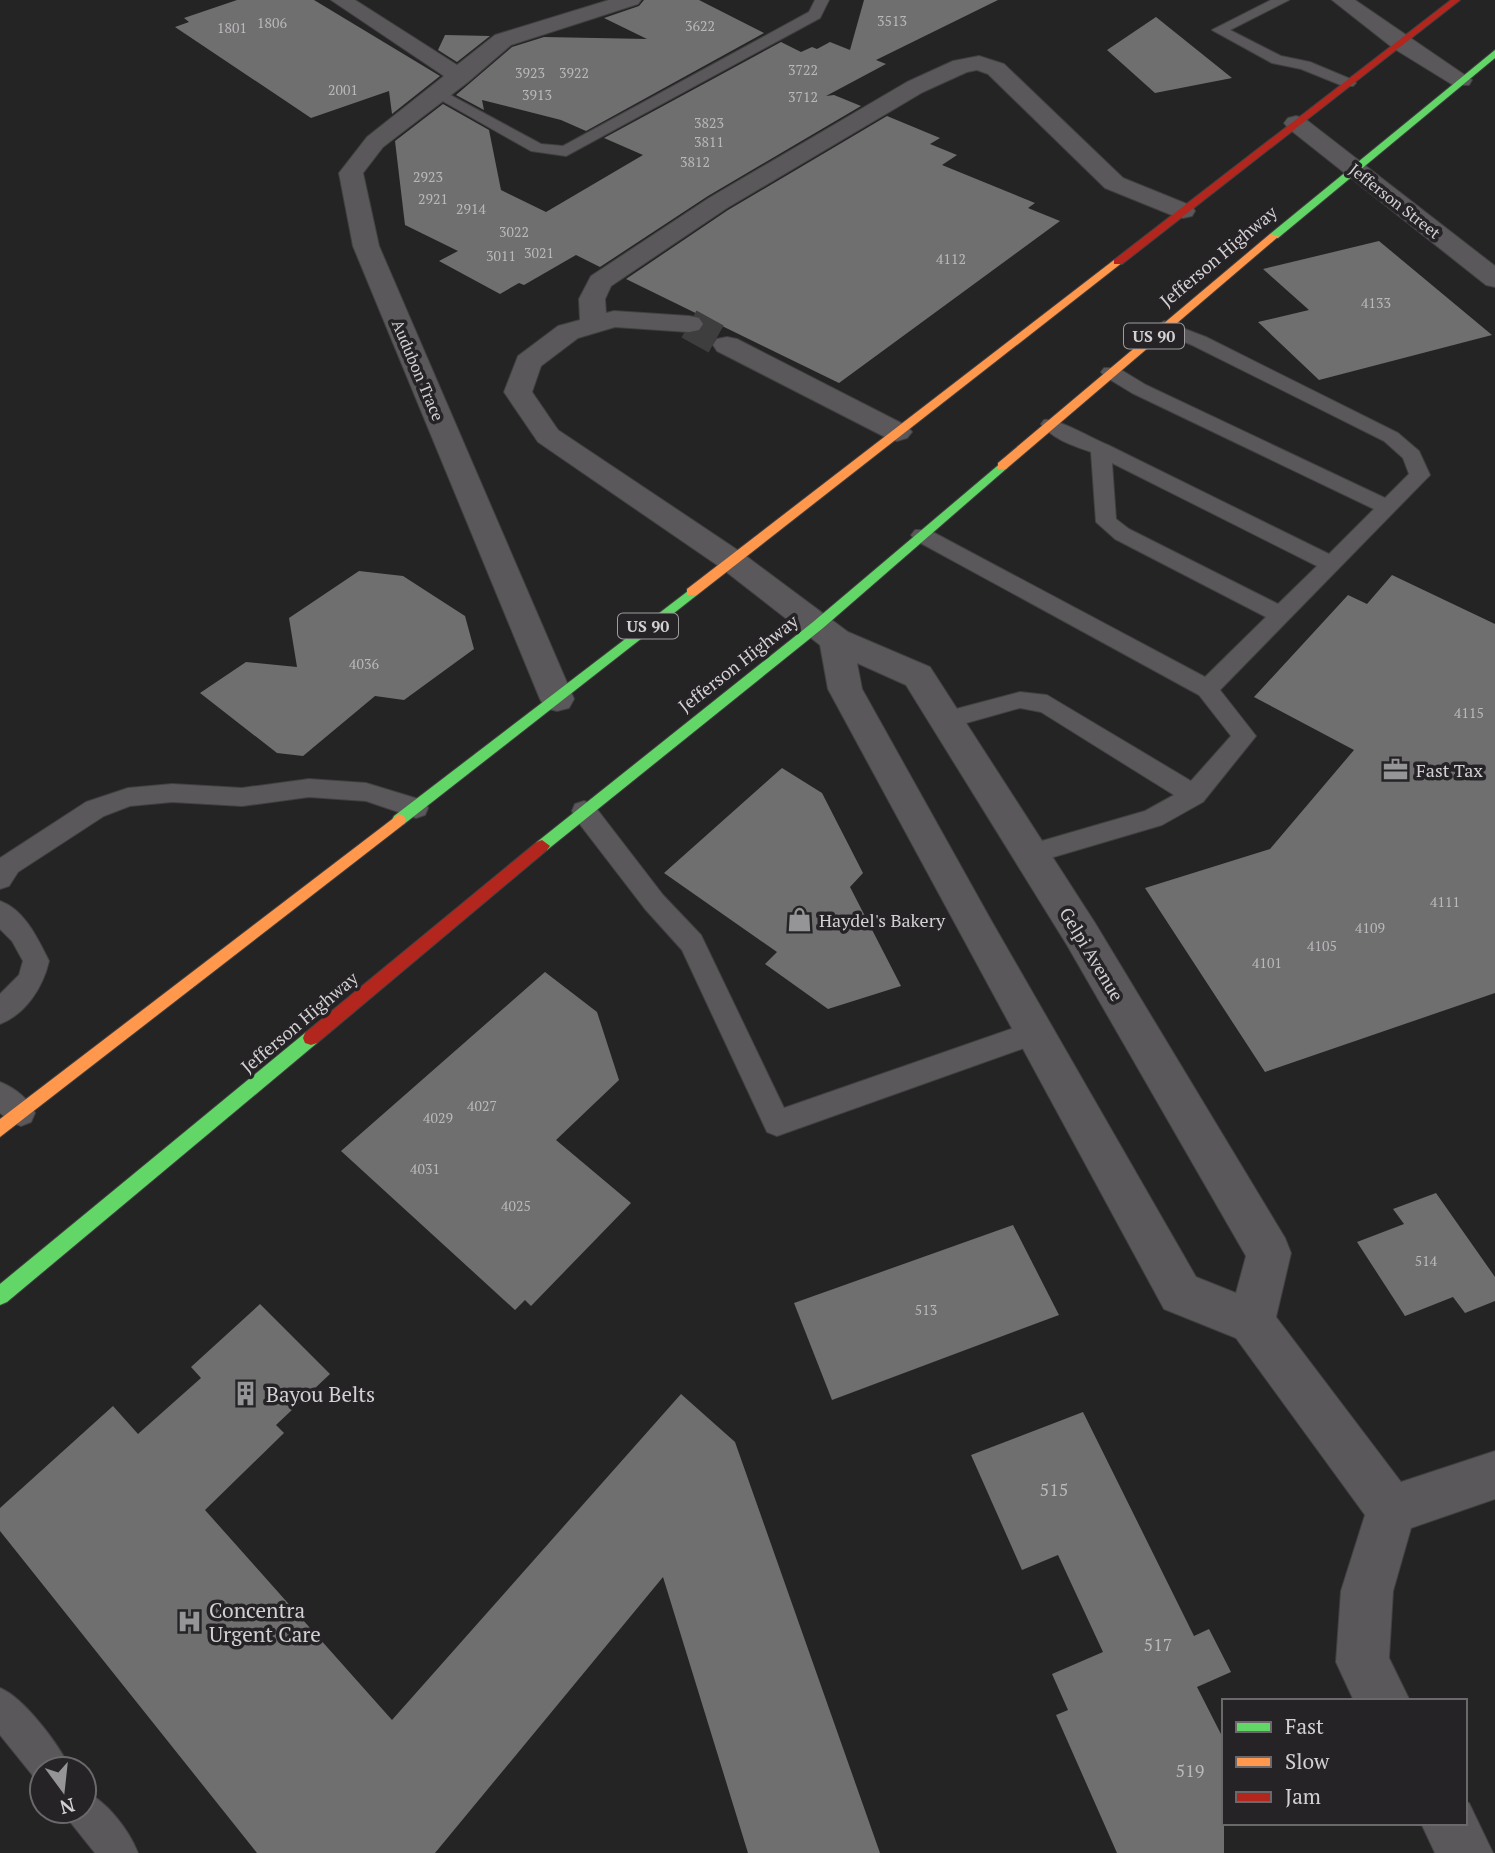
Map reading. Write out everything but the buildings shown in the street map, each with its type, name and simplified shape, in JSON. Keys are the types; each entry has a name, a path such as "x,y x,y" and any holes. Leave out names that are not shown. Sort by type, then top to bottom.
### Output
{"main road":[{"name":"US 90","path":"7,1112 416,808 1456,0"},
{"name":"Jefferson Highway","path":"0,1296 583,811 827,632 922,535 1353,168 1495,53"}],"street":[{"path":"341,0 460,77"},
{"name":"Audubon Trace","path":"557,699 366,246 351,173 376,142 503,40 631,0"},
{"path":"1342,0 1401,43 1461,80"},
{"path":"689,324 614,319 594,325 592,299 600,282 636,255 718,202 915,87 961,66 979,63 996,69 1115,183 1183,211"},
{"name":"Jefferson Street","path":"1296,123 1495,279"},
{"name":"Gelpi Avenue","path":"594,325 568,332 528,362 518,392 548,436 731,561 827,632 918,676 1081,934 1269,1253 1252,1322"},
{"path":"727,345 897,432"},
{"path":"827,632 845,689 1180,1293 1252,1322 1391,1510"},
{"path":"1391,1510 1495,1475"},
{"path":"1382,1699 1362,1662 1367,1591 1391,1510"},
{"path":"1450,1825 1465,1853"}],"lane":[{"path":"438,94 537,148 566,151 816,15 822,0"},
{"path":"1282,0 1219,30 1277,60 1305,65 1348,83"},
{"path":"1164,327 1199,341 1391,437 1412,455 1420,475 1207,689"},
{"path":"1111,372 1139,388 1388,507"},
{"path":"1051,424 1075,439 1101,449 1331,564"},
{"path":"1101,449 1107,522 1122,534 1281,615"},
{"path":"922,535 1207,689 1244,736 1194,795 1153,818 1030,854"},
{"path":"945,720 1020,700 1047,704 1194,795"},
{"path":"0,879 9,865 95,809 128,797 172,793 242,797 309,788 366,792 416,808"},
{"path":"583,811 654,902 692,943 776,1123 1034,1033"},
{"path":"0,912 21,933 36,961 31,981 0,1012"},
{"path":"0,1706 40,1755"},
{"path":"96,1825 119,1853"}],"tunnel":[{"path":"689,324 727,345"}],"traffic: fast":[{"path":"1274,236 1495,53"},
{"path":"542,846 818,625 1002,466"},
{"path":"399,820 692,592"},
{"path":"0,1296 311,1038"}],"traffic: slow":[{"path":"1002,466 1274,236"},
{"path":"692,592 1118,262"},
{"path":"0,1129 399,820"}],"traffic: jam":[{"path":"1118,262 1456,0"},
{"path":"311,1038 542,846"}],"place":[{"name":"Fast Tax","path":"1396,770"},
{"name":"Haydel's Bakery","path":"799,920"},
{"name":"Bayou Belts","path":"246,1394"},
{"name":"Concentra Urgent Care","path":"189,1622"}]}
